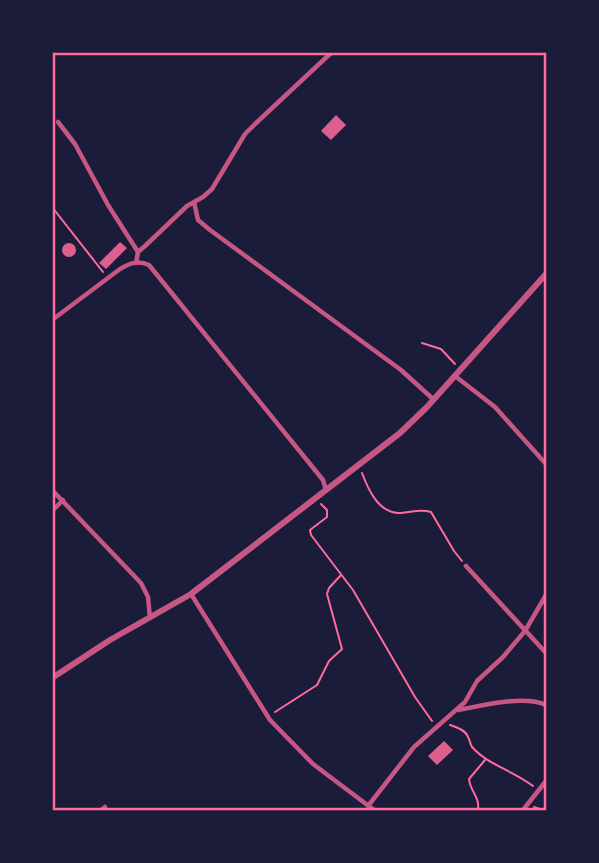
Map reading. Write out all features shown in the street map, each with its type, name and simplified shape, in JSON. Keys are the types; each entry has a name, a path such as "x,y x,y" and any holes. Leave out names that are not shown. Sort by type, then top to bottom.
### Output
{"street":[{"path":"136,262 138,252 187,206 212,189 245,134 332,52"},
{"path":"58,122 75,144 108,205 138,252"},
{"path":"194,202 198,220 210,230 401,370 433,400"},
{"path":"52,320 120,268 136,262 149,265 323,480 326,491"},
{"path":"52,678 101,645 191,594 400,433 547,274"},
{"path":"456,373 495,407 547,464"},
{"path":"52,490 141,583 148,597 149,618"},
{"path":"52,511 63,500"},
{"path":"466,566 547,653"},
{"path":"191,594 268,716 313,764 374,810"},
{"path":"368,806 415,747 458,710 477,681 503,657 547,595"},
{"path":"458,710 524,701 547,705"},
{"path":"523,810 547,781"}],"path":[{"path":"52,207 108,278"},
{"path":"422,343 441,349 452,358 456,373"},
{"path":"359,466 374,498 386,510 397,513 424,510 431,513 466,566"},
{"path":"314,500 323,505 327,514 310,532 363,607 415,697 436,727"},
{"path":"268,716 317,685 329,661 342,649 327,594 329,588 342,575"},
{"path":"443,722 463,731 471,746 486,759 520,776 540,792"},
{"path":"478,810 479,800 469,779 486,759"},
{"path":"529,804 542,810"}],"building":[{"path":"336,115 346,125 331,140 321,131"},
{"path":"120,242 127,248 106,269 99,263"},
{"path":"69,243 74,245 74,255 69,257 64,255 62,250 64,245"},
{"path":"444,741 453,750 437,765 428,756"}]}
